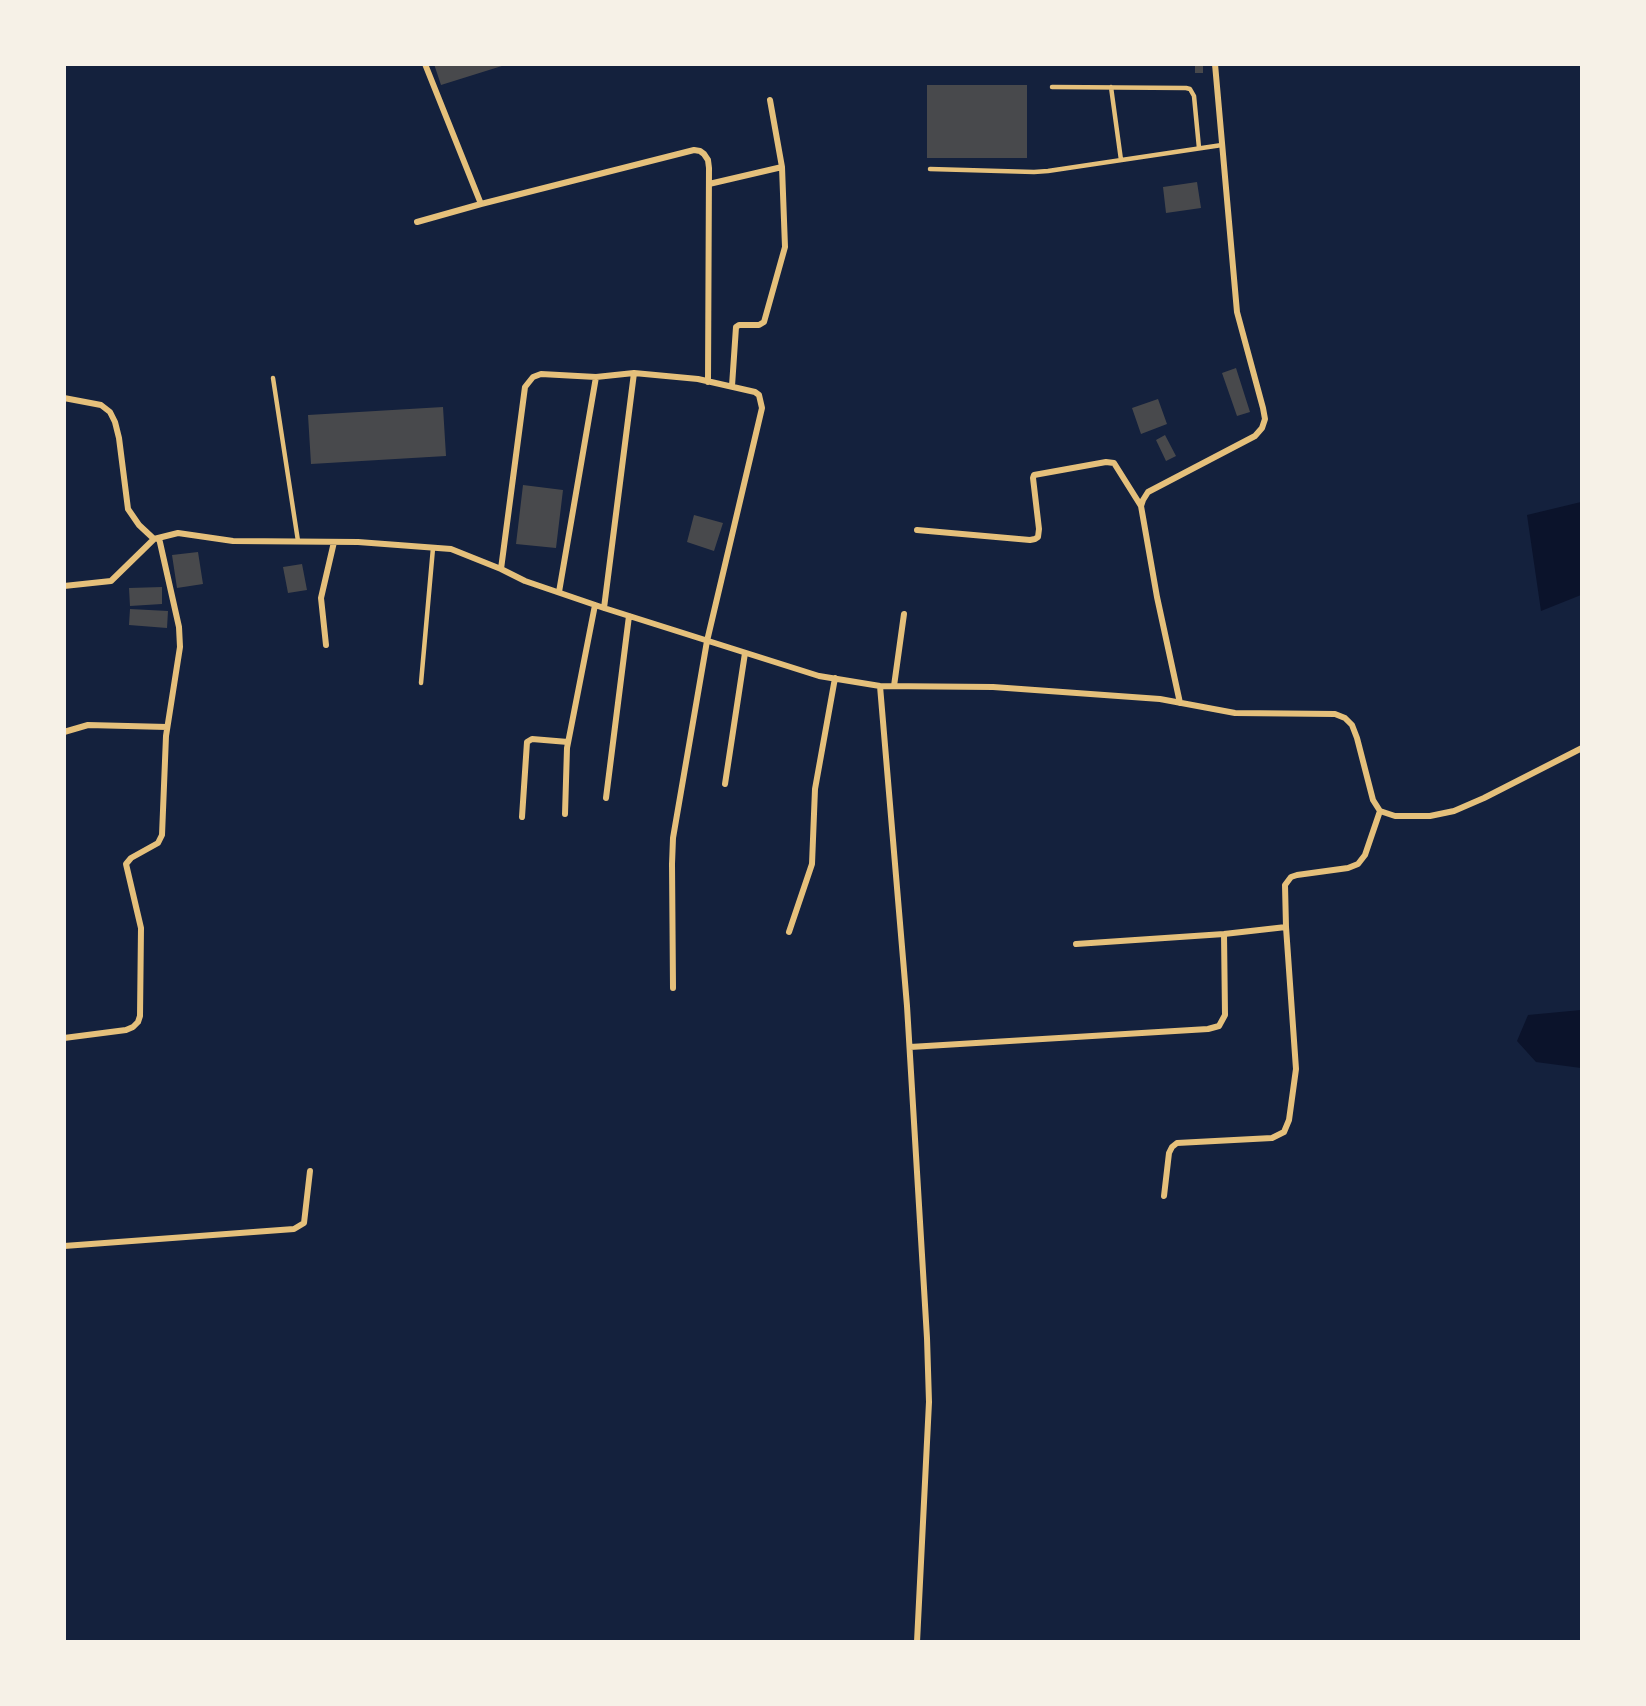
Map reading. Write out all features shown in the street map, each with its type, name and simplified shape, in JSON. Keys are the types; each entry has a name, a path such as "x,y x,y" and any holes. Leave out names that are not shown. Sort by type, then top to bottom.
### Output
{"street":[{"path":"425,64 481,204"},
{"path":"1180,703 1157,597 1142,506 1143,500 1148,492 1255,436 1262,428 1265,419 1237,312 1215,64"},
{"path":"732,386 736,327 759,325 764,322 783,256 785,238 782,167 770,100"},
{"path":"417,222 694,150 704,154 708,159 709,184 708,382"},
{"path":"709,184 782,167"},
{"path":"604,608 634,373"},
{"path":"501,569 525,387 533,377 541,374 596,377 634,373 698,379 755,392 759,396 762,408 707,641 673,838 673,988"},
{"path":"559,592 596,377"},
{"path":"64,398 101,405 110,412 115,422 128,509 139,525 157,538 180,638 167,727 163,825 160,840 131,858 126,864 141,928 140,1016 138,1022 126,1030 64,1038"},
{"path":"917,530 1035,539 1038,537 1039,529 1034,475 1106,462 1114,463 1142,506"},
{"path":"64,586 111,580 157,538 178,533 233,541 358,542 451,549 525,581 819,676 880,686 993,687 1160,699 1235,713 1335,714 1345,717 1352,725 1357,738 1371,792 1380,811 1365,855 1358,864 1348,868 1297,875 1287,880 1284,890 1296,1069 1289,1120 1284,1132 1272,1138 1177,1143 1169,1153 1164,1196"},
{"path":"326,645 321,598 334,542"},
{"path":"565,814 568,742 595,605"},
{"path":"894,686 904,614"},
{"path":"606,798 629,616"},
{"path":"725,784 745,653"},
{"path":"789,932 812,864 814,789 835,678"},
{"path":"880,686 910,1047 927,1327 929,1402 917,1641"},
{"path":"64,732 88,725 167,727"},
{"path":"522,817 526,742 532,739 568,742"},
{"path":"1380,811 1395,816 1430,816 1454,811 1581,748"},
{"path":"1076,944 1224,934 1286,927"},
{"path":"910,1047 1208,1029 1219,1026 1225,1015 1224,934"},
{"path":"64,1246 294,1229 304,1223 310,1171"}],"lane":[{"path":"1052,87 1190,89 1194,96 1199,148"},
{"path":"1111,87 1121,160"},
{"path":"930,169 1034,172 1222,145"},
{"path":"273,378 298,542"},
{"path":"421,683 432,548"}],"water":[{"path":"1581,502 1581,595 1541,611 1527,515"},
{"path":"1581,1010 1581,1068 1536,1062 1517,1041 1528,1015"}],"building":[{"path":"434,64 505,64 505,65 441,85"},
{"path":"1195,64 1203,64 1203,73 1195,73"},
{"path":"927,85 1027,85 1027,158 927,158"},
{"path":"1197,182 1201,208 1166,213 1163,187"},
{"path":"1236,368 1250,412 1237,416 1222,373"},
{"path":"1158,399 1167,424 1141,434 1132,408"},
{"path":"443,407 446,456 311,464 308,415"},
{"path":"1165,435 1176,456 1166,461 1156,440"},
{"path":"523,485 563,490 556,548 516,544"},
{"path":"694,515 723,523 714,551 687,542"},
{"path":"198,552 203,584 177,588 172,555"},
{"path":"302,564 307,590 288,593 283,567"},
{"path":"162,587 162,604 130,606 129,588"},
{"path":"130,609 168,611 167,628 129,625"}]}
